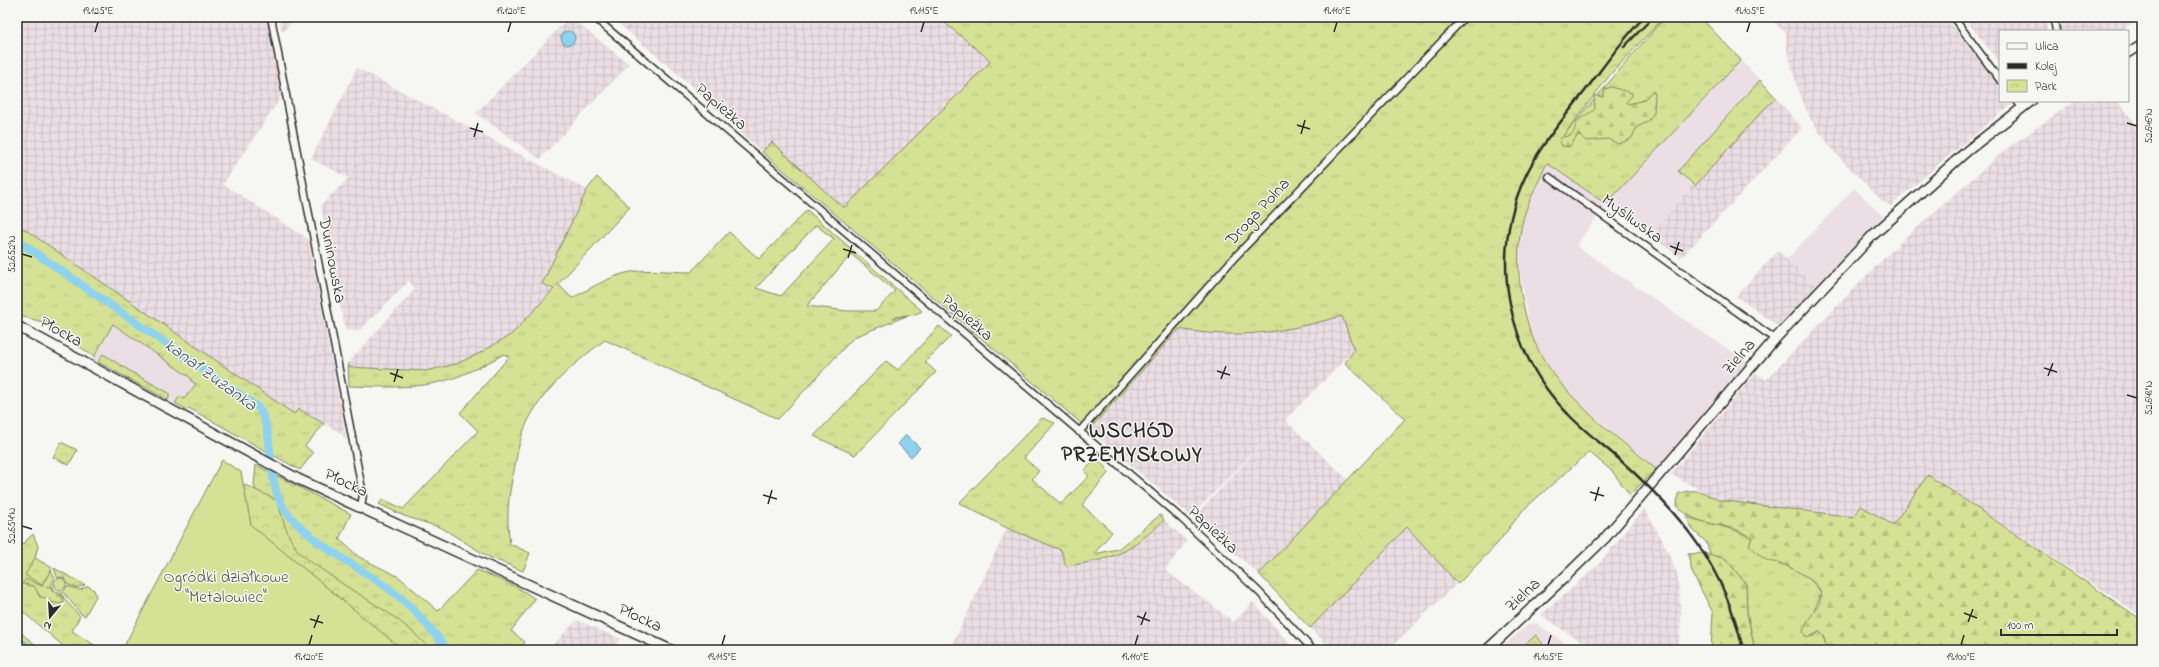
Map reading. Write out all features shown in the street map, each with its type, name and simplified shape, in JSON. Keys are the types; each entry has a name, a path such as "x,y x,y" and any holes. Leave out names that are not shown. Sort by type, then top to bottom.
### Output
{"street":[{"name":"Duninowska","path":"271,17 363,494 362,508"},
{"name":"Papieżka","path":"594,17 1212,547 1259,592 1314,650"},
{"name":"Droga Polna","path":"1079,432 1234,258 1465,17"},
{"path":"1953,17 1999,79"},
{"path":"2052,17 2056,30"},
{"path":"2129,52 2142,44"},
{"name":"Zielna","path":"1487,650 1556,586 1604,538 1775,339 1890,219 2019,104"},
{"name":"Myśliwska","path":"1550,177 1775,339"},
{"name":"Płocka","path":"17,326 285,472 671,650"}],"shaded area":[{"path":"17,17 267,17 283,94 223,184 308,239 347,441 341,433 299,410 295,415 17,224"},
{"path":"279,17 297,17 282,32"},
{"path":"570,17 629,64 540,159 476,113"},
{"path":"611,17 938,17 991,61 845,207 841,206 772,142 762,152 686,81"},
{"path":"1766,17 1945,17 1999,86 1999,102 2013,103 1942,161 1891,206 1882,201 1838,156 1809,116 1797,86 1787,49 1786,32"},
{"path":"1964,17 2047,17 2047,30 1999,30 1999,62"},
{"path":"2054,17 2126,17 2131,24 2122,30 2058,30 2060,25"},
{"path":"1741,60 1760,80 1678,171 1692,185 1650,235 1606,204"},
{"path":"357,68 587,190 542,284 554,288 512,334 480,353 456,364 426,371 349,367 348,363 415,289 409,281 359,331 345,330 321,205 349,178 311,159"},
{"path":"1776,98 1802,128 1681,258 1650,235 1692,185 1694,186 1763,110"},
{"path":"2074,102 2118,102 2142,131 2142,616 1928,476 1893,525 1861,506 1854,517 1718,500 1671,474 1756,373 1766,380 1857,285 1906,237 2005,150"},
{"path":"1547,163 1606,204 1576,246 1747,362 1656,469 1587,411 1562,385 1535,343 1528,320 1518,259 1519,237 1526,208"},
{"path":"1854,188 1883,216 1816,286 1787,259"},
{"path":"1778,251 1816,286 1778,326 1736,296"},
{"path":"1342,315 1354,350 1285,420 1348,480 1259,574 1193,518 1276,430 1191,516 1089,430 1179,329 1218,334 1258,334 1299,327"},
{"path":"112,324 201,384 187,410 93,360"},
{"path":"1644,509 1662,539 1677,573 1681,608 1678,650 1593,650 1541,615 1598,565"},
{"path":"1164,520 1187,541 1165,570 1234,622 1253,602 1295,650 950,650 1007,528 1061,550 1066,566 1094,562 1143,541"},
{"path":"1407,527 1457,583 1388,650 1379,650 1377,648 1374,650 1332,650 1310,628"},
{"path":"577,620 621,639 611,650 548,650"},
{"path":"1530,623 1536,623 1575,650 1499,650"}],"green space":[{"path":"938,17 1664,17 1610,75 1563,136 1665,17 1700,17 1741,60 1606,204 1547,163 1526,210 1519,242 1518,259 1521,295 1529,329 1544,359 1560,382 1587,411 1656,469 1630,495 1612,471 1589,452 1523,510 1497,544 1458,584 1407,527 1310,628 1259,574 1405,419 1345,363 1354,350 1342,316 1321,322 1261,333 1222,334 1179,329 1089,430 762,152 772,142 841,206 845,207 991,61"},
{"path":"1760,80 1776,98 1763,110 1695,186 1678,171"},
{"path":"1611,87 1632,93 1632,96 1626,102 1628,104 1644,100 1652,91 1655,93 1654,113 1648,122 1637,127 1631,139 1618,144 1608,139 1586,141 1578,135 1569,147 1562,146 1559,139 1573,134 1577,122 1595,109 1594,95 1603,97 1605,89"},
{"path":"597,177 630,207 558,284 572,298 605,281 626,273 650,270 691,272 729,232 759,259 807,210 922,311 916,314 893,318 905,316 854,337 778,419 605,340 580,359 556,382 536,407 522,435 510,489 508,516 510,544 530,553 523,571 487,556 442,528 404,516 379,504 383,499 403,509 478,431 460,413 509,357 504,354 459,376 432,384 405,387 349,386 348,363 349,367 426,371 456,364 480,353 512,334 554,289 542,284 587,190","holes":["816,225 834,239 781,296 756,288","851,254 895,291 876,311 847,311 807,306"]},
{"path":"17,224 294,414 299,409 324,424 305,446 313,453 300,470 189,408 187,410 175,403 180,396 184,399 196,384 191,381 191,378 113,324 94,357 46,323 17,315"},
{"path":"939,326 951,336 925,362 936,372 855,455 814,436 886,361 898,370"},
{"path":"103,354 169,393 168,400 98,362"},
{"path":"1042,418 1055,423 1024,458 1039,471 1032,479 1061,504 1089,476 1084,471 1097,458 1109,472 1082,505 1112,532 1094,554 1118,549 1160,515 1164,520 1141,541 1120,553 1097,561 1066,566 1061,550 1007,528 959,503"},
{"path":"61,442 77,450 69,465 53,457"},
{"name":"Ogródki działkowe \"Metalowiec\"","path":"222,460 241,472 251,525 403,650 122,650"},
{"path":"256,465 351,514 339,539 359,557 399,577 438,611 477,570 528,594 535,599 511,631 525,642 520,650 416,650 294,550 270,524 254,485"},
{"path":"1928,475 2142,620 2142,650 1830,650 1825,643 1824,636 1819,632 1807,638 1803,632 1804,627 1821,599 1821,594 1816,584 1804,575 1780,563 1765,559 1749,545 1752,538 1735,529 1704,522 1690,516 1677,507 1678,494 1689,491 1699,491 1718,500 1854,517 1861,506 1893,525"},
{"name":"Ogródki działkowe \"Metalowiec\"","path":"232,479 277,500 290,537 302,555 394,617 419,638 430,650 142,650"},
{"path":"1686,517 1728,528 1752,538 1757,553 1765,558 1791,568 1809,579 1821,594 1814,611 1812,637 1819,632 1824,636 1825,643 1830,650 1755,650 1747,613 1746,584 1726,559 1711,555 1706,542 1694,531"},
{"path":"33,534 38,546 35,558 42,585 51,570 55,578 52,583 53,589 57,592 61,592 65,600 80,616 72,631 102,650 68,650 17,607 17,550"},
{"path":"1704,553 1726,559 1746,584 1747,613 1755,650 1711,650 1713,613 1692,572 1688,554"},
{"path":"35,558 52,568 42,585 25,575"},
{"path":"54,568 85,585 77,588 67,584 64,578 57,577"},
{"path":"60,578 64,580 66,584 64,588 60,590 56,588 54,584 56,580"},
{"path":"26,579 42,586 51,587 52,591 61,595 64,602 60,604 51,602 48,598 40,597 34,586 22,584"},
{"path":"67,586 80,590 88,586 94,590 96,596 85,616 81,614 63,592"},
{"path":"17,630 42,650 17,650"},
{"path":"1536,635 1542,643 1543,649 1519,650"}],"water":[{"path":"565,31 571,31 575,35 575,41 571,45 565,45 561,41 561,35"},
{"path":"906,435 920,448 911,457 898,444"},
{"path":"17,635 36,650 17,650"}],"waterway":[{"name":"kanał Zuzanka","path":"17,240 259,408 268,433 272,472 275,485 285,510 307,533 335,554 392,591 408,604 448,650"}],"railway":[{"path":"1644,17 1621,44 1553,132 1526,175 1514,206 1508,237 1506,269 1510,301 1517,332 1530,361 1547,389 1574,420 1642,480 1681,522 1698,544 1725,593 1735,620 1743,650"},
{"path":"1624,47 1653,17"}],"district":[{"name":"WSCHÓD PRZEMYSŁOWY","path":"1132,444"}]}
